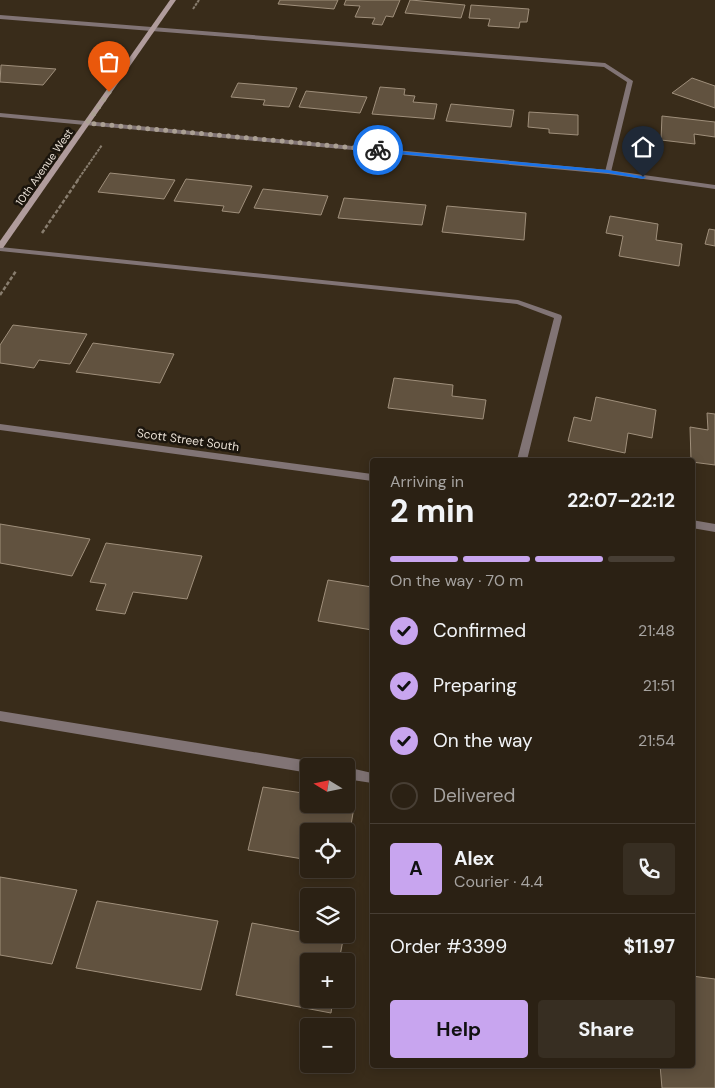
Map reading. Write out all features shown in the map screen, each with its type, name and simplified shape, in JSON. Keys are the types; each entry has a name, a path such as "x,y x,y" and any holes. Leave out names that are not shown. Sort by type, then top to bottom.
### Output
{"main road":[{"name":"10th Avenue West","path":"0,248 173,0"}],"street":[{"path":"0,17 605,65 630,81 608,172"},
{"path":"0,115 608,172 715,187"},
{"path":"0,248 518,302 558,317 523,458"},
{"name":"Scott Street South","path":"0,427 370,478"},
{"path":"695,525 715,528"},
{"path":"0,716 300,766"},
{"path":"355,775 370,778"}],"building":[{"path":"280,0 338,0 334,9 278,4"},
{"path":"346,0 400,0 393,17 386,16 382,25 372,24 375,18 355,17 360,6 344,5"},
{"path":"410,0 465,5 461,18 405,13"},
{"path":"471,5 529,9 527,22 520,22 519,28 488,26 490,19 469,18"},
{"path":"1,65 56,69 43,85 0,82"},
{"path":"692,78 715,86 715,108 672,93"},
{"path":"238,83 297,88 289,107 263,105 265,100 231,97"},
{"path":"380,87 405,89 404,95 415,96 413,102 437,104 434,119 372,114"},
{"path":"306,91 367,97 360,113 299,107"},
{"path":"451,104 514,110 511,127 446,121"},
{"path":"529,112 578,115 578,135 549,133 549,129 528,127"},
{"path":"662,116 715,122 715,137 694,134 695,144 661,140"},
{"path":"110,173 175,180 164,199 98,192"},
{"path":"186,179 252,186 239,213 222,211 224,206 174,201"},
{"path":"263,189 328,196 321,215 254,208"},
{"path":"344,198 426,205 422,225 338,218"},
{"path":"447,206 526,213 524,240 442,232"},
{"path":"610,216 658,224 656,240 682,244 679,266 619,256 623,236 606,233"},
{"path":"709,229 715,230 715,246 705,244"},
{"path":"13,325 87,334 70,364 39,360 34,368 0,363 0,345"},
{"path":"93,343 174,354 160,383 76,372"},
{"path":"394,378 453,385 452,396 486,400 483,419 388,408"},
{"path":"596,397 656,410 652,438 628,433 625,453 568,441 574,417 591,421"},
{"path":"707,413 715,414 715,465 695,462 695,458 691,458 690,427 708,430"},
{"path":"0,524 90,539 72,576 0,563"},
{"path":"106,543 202,556 187,599 133,592 125,614 96,610 106,584 90,582"},
{"path":"328,580 370,587 370,630 318,621"},
{"path":"263,787 300,793 300,813 353,813 351,823 300,823 300,859 248,850"},
{"path":"0,877 77,890 52,964 0,955"},
{"path":"97,901 218,921 201,990 76,968"},
{"path":"252,923 300,932 300,943 342,943 341,953 300,953 300,1007 236,995"},
{"path":"695,976 715,979 715,1088 662,1088 660,1068 695,1068"},
{"path":"305,1008 332,1008 331,1013"}],"way so far":[{"path":"109,92 87,123 378,150"}],"route":[{"path":"378,150 643,177"}]}
